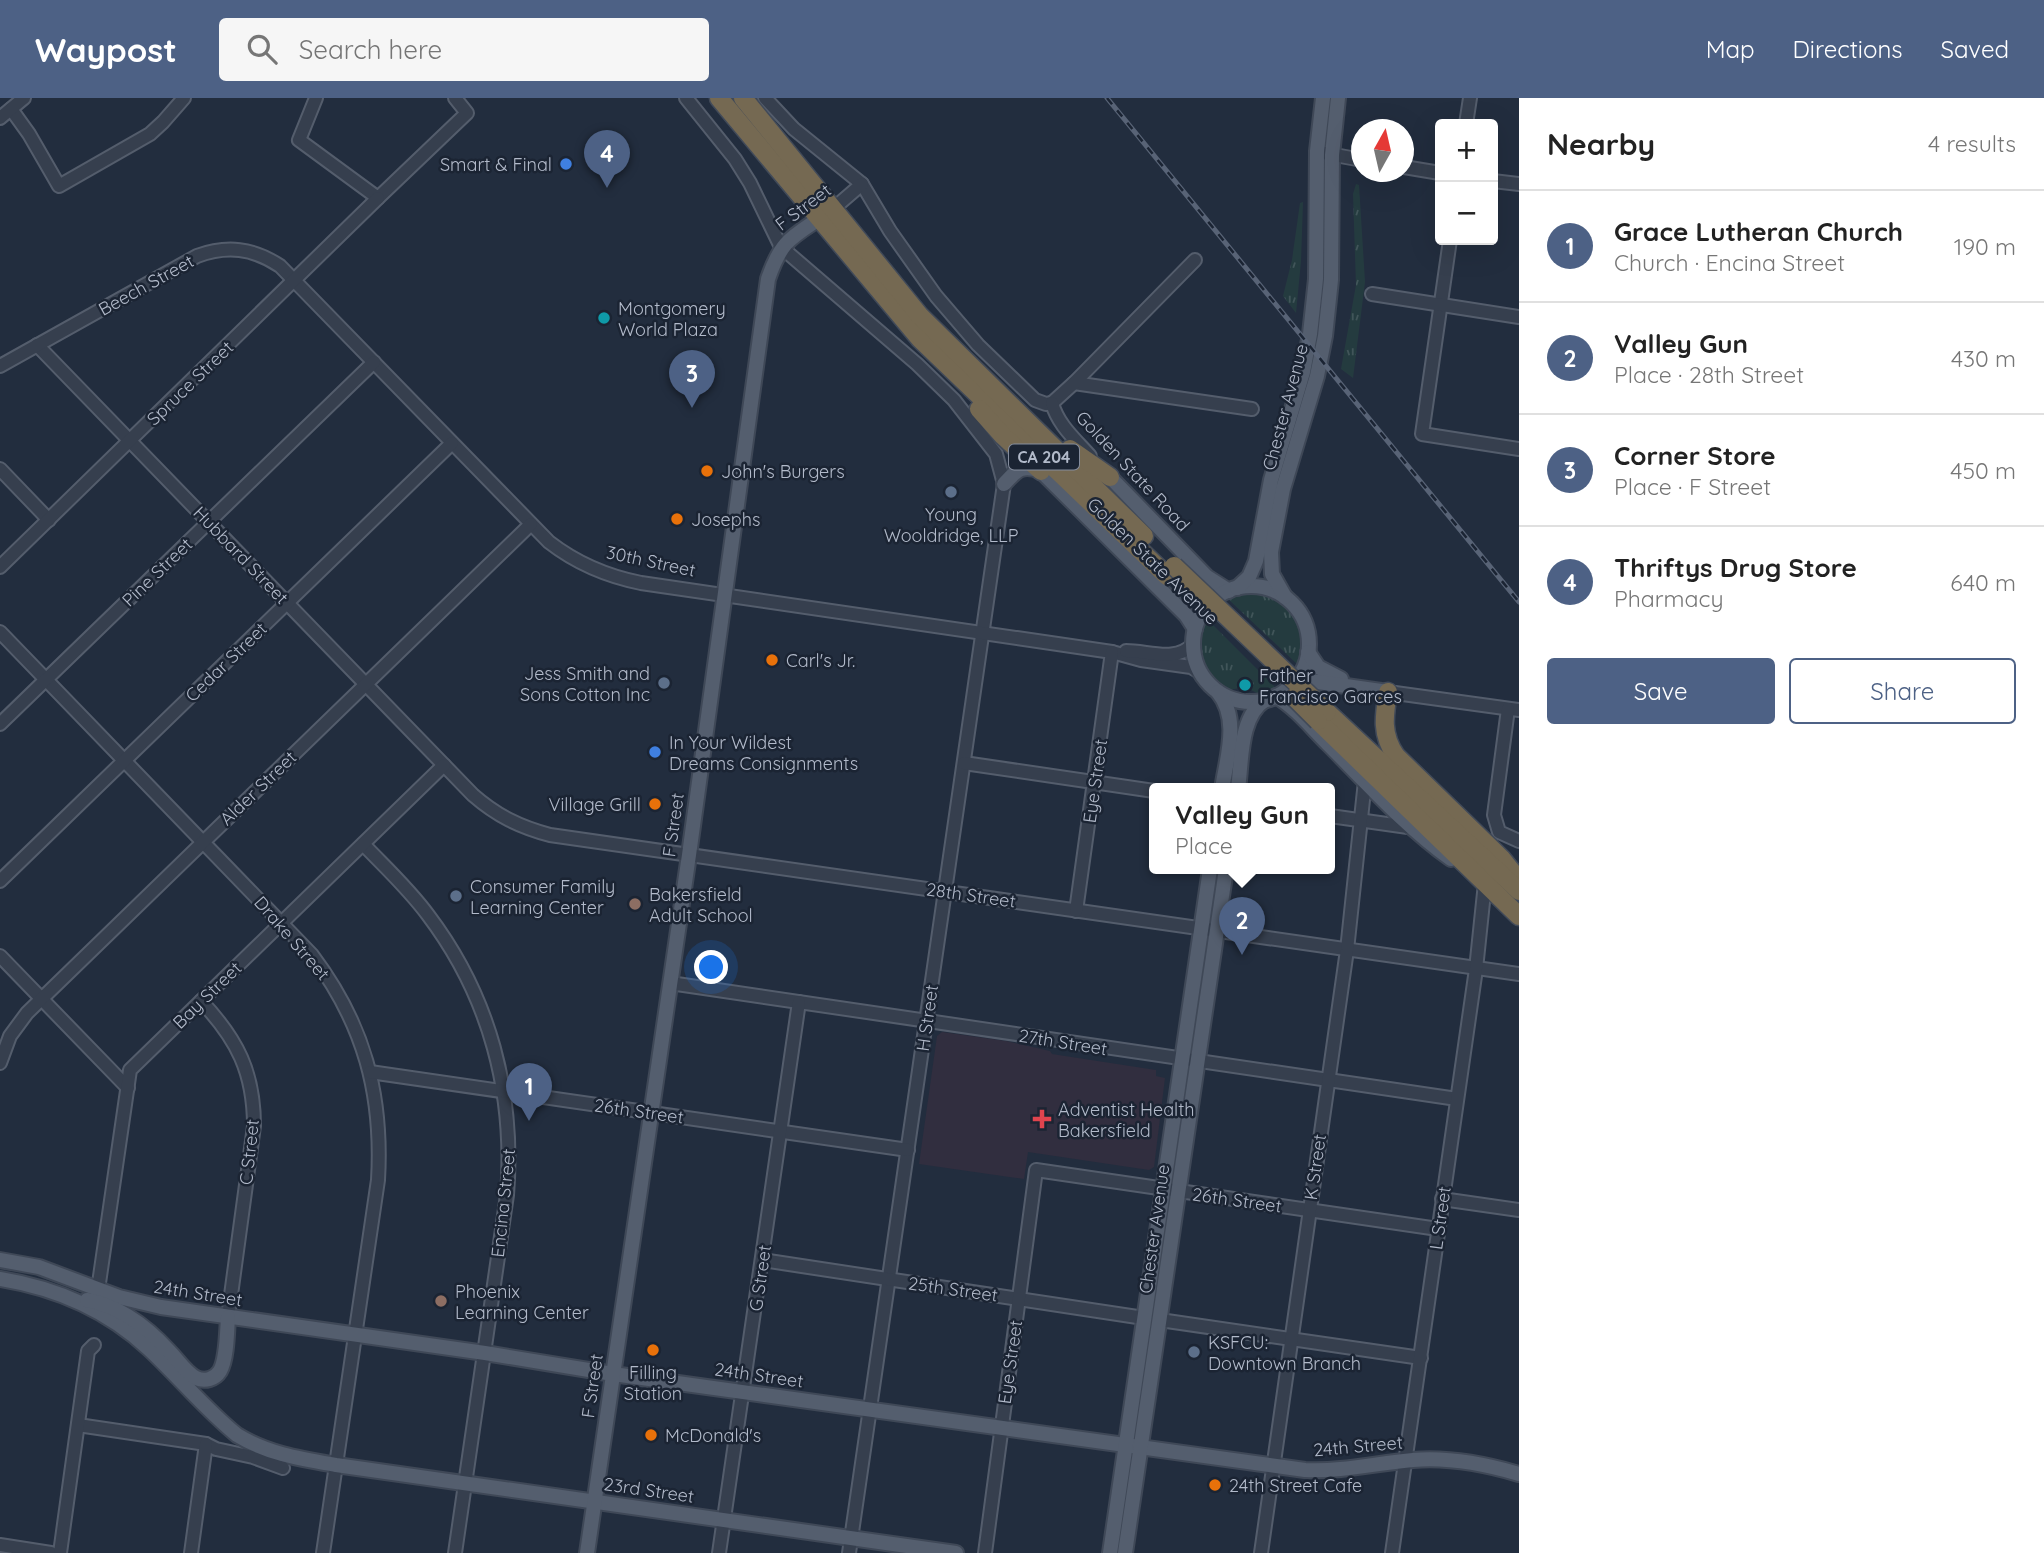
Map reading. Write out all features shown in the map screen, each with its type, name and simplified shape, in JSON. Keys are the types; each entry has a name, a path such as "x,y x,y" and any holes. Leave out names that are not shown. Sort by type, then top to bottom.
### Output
{"highway":[{"name":"Golden State Avenue","path":"719,98 920,316 992,386 1171,571"},
{"name":"Golden State Avenue","path":"743,98 920,340 1171,571 1323,716 1519,891"},
{"path":"920,340 1003,436 1041,471"},
{"path":"992,386 1082,459 1110,477"},
{"path":"1388,692 1384,728 1390,748 1502,859 1519,881"},
{"name":"Golden State Avenue","path":"1323,716 1519,916"}],"main road":[{"name":"Chester Avenue","path":"1233,589 1249,577 1256,561 1271,480 1303,372 1310,334 1317,266 1317,151 1323,98"},
{"name":"Chester Avenue","path":"1285,597 1272,574 1271,552 1283,489 1317,376 1325,337 1331,280 1332,155 1338,98"},
{"name":"F Street","path":"587,1553 670,984 768,279 774,260 788,239 826,214"},
{"path":"1004,484 1022,468 1041,471 1186,615 1195,629"},
{"name":"Golden State Road","path":"1110,477 1207,577 1233,589"},
{"path":"1223,783 1231,720 1225,700 1201,673 1195,659 1195,629 1211,602 1233,589 1262,587 1285,597 1303,619 1309,641 1308,652 1297,679 1254,709 1249,717 1239,783"},
{"path":"1308,652 1318,667 1362,687"},
{"path":"1297,679 1388,692"},
{"path":"1217,690 1245,701 1271,698 1297,711 1434,847 1485,883"},
{"name":"Chester Avenue","path":"1110,1553 1209,874"},
{"name":"Chester Avenue","path":"1125,1553 1225,874"},
{"name":"24th Street","path":"0,1260 39,1267 136,1303 1001,1429 1326,1471 1406,1461 1469,1463 1519,1474"},
{"path":"0,1279 30,1284 96,1310 135,1337 237,1435 251,1444 282,1455 336,1465"},
{"path":"65,1296 107,1305 117,1310 156,1337 186,1369 200,1379 210,1379 221,1370 229,1317"},
{"path":"1144,1318 1147,1362 1152,1371"},
{"name":"23rd Street","path":"336,1465 724,1520 851,1546 956,1553"}],"street":[{"path":"24,98 5,114 29,134 58,186 150,134 184,98"},
{"path":"316,98 299,140 378,198"},
{"name":"Spruce Street","path":"0,567 467,113 455,98"},
{"path":"686,98 735,159 781,247 917,364 954,400 996,454 1004,484"},
{"path":"765,98 799,134 862,184 912,264 961,326 1006,374 1035,400 1052,403 1195,260"},
{"path":"1467,119 1470,98"},
{"path":"1317,151 1351,158"},
{"path":"1414,169 1435,172"},
{"path":"1498,182 1519,184"},
{"name":"F Street","path":"826,214 862,184"},
{"path":"1449,245 1422,434 1519,449"},
{"name":"Beech Street","path":"0,366 208,252 233,249 257,254 280,266 295,281"},
{"name":"30th Street","path":"295,281 531,524 562,552 598,570 641,583 1112,652 1141,660 1191,667 1201,673"},
{"path":"1372,294 1519,317"},
{"name":"Hubbard Street","path":"37,345 444,765"},
{"name":"Pine Street","path":"0,724 374,362"},
{"path":"1074,383 1252,409"},
{"name":"Golden State Road","path":"1052,403 1055,415 1063,426 1110,477"},
{"name":"Cedar Street","path":"0,881 452,443"},
{"path":"0,469 49,520"},
{"name":"H Street","path":"851,1546 1004,484"},
{"name":"Alder Street","path":"0,1063 10,1036 41,999 531,524"},
{"name":"Drake Street","path":"0,632 312,955 336,990 356,1028 370,1072 379,1127 379,1166 323,1553"},
{"name":"30th Street","path":"1112,652 1142,651 1177,655 1193,644"},
{"name":"Eye Street","path":"1076,911 1112,652"},
{"path":"1388,692 1514,710 1494,815 1499,832 1519,841"},
{"path":"964,763 1149,790"},
{"name":"28th Street","path":"444,765 485,806 500,816 530,830 550,835 1519,974"},
{"name":"Bay Street","path":"98,1290 131,1069 444,765"},
{"name":"K Street","path":"1261,1553 1347,950 1365,781"},
{"path":"1335,817 1415,828"},
{"name":"Encina Street","path":"363,844 427,912 457,958 470,981 490,1032 505,1091 509,1168 455,1553"},
{"name":"L Street","path":"1392,1553 1476,969 1485,883"},
{"path":"0,956 128,1088"},
{"name":"27th Street","path":"670,984 1457,1099"},
{"name":"C Street","path":"201,1001 236,1045 248,1073 254,1108 254,1126 229,1317"},
{"name":"G Street","path":"719,1553 799,1002"},
{"name":"26th Street","path":"370,1072 908,1150"},
{"name":"Eye Street","path":"985,1553 1036,1170"},
{"name":"26th Street","path":"1036,1170 1438,1229"},
{"path":"1442,1199 1519,1210"},
{"name":"25th Street","path":"762,1260 1144,1318"},
{"path":"1160,1320 1421,1358"},
{"path":"60,1553 88,1351 94,1345"},
{"path":"78,1425 206,1444 283,1468"},
{"path":"191,1553 206,1444"},
{"path":"0,1545 51,1553"}],"shaded area":[{"name":"Adventist Health Bakersfield","path":"942,1032 1006,1041 1050,1051 1052,1054 1156,1070 1156,1076 1165,1078 1154,1167 1149,1170 1028,1152 1024,1179 919,1164 937,1036"}],"green space":[{"path":"1356,184 1359,185 1365,282 1353,378 1341,369 1356,285 1353,194"},
{"path":"1303,202 1296,313 1283,296 1292,260 1300,203"},
{"path":"1243,593 1259,593 1272,597 1292,612 1302,636 1298,665 1227,598"},
{"path":"1206,618 1277,689 1263,696 1251,690 1252,680 1240,678 1239,688 1226,691 1217,684 1205,668 1199,648 1199,638"}],"railway":[{"path":"1107,98 1519,602"}],"place":[{"name":"Smart & Final","path":"566,164"},
{"name":"Thriftys Drug Store","path":"607,188"},
{"name":"Montgomery World Plaza","path":"604,318"},
{"name":"Corner Store","path":"692,408"},
{"name":"John's Burgers","path":"707,471"},
{"name":"Young Wooldridge, LLP","path":"951,492"},
{"name":"Josephs","path":"677,519"},
{"name":"Carl's Jr.","path":"772,660"},
{"name":"Jess Smith and Sons Cotton Inc","path":"664,683"},
{"name":"Father Francisco Garces","path":"1245,685"},
{"name":"In Your Wildest Dreams Consignments","path":"655,752"},
{"name":"Village Grill","path":"655,804"},
{"name":"Consumer Family Learning Center","path":"456,896"},
{"name":"Bakersfield Adult School","path":"635,904"},
{"name":"Valley Gun","path":"1242,955"},
{"name":"Adventist Health Bakersfield","path":"1042,1119"},
{"name":"Grace Lutheran Church","path":"529,1121"},
{"name":"Phoenix Learning Center","path":"441,1301"},
{"name":"Filling Station","path":"653,1350"},
{"name":"KSFCU: Downtown Branch","path":"1194,1352"},
{"name":"McDonald's","path":"651,1435"},
{"name":"24th Street Cafe","path":"1215,1485"}]}
